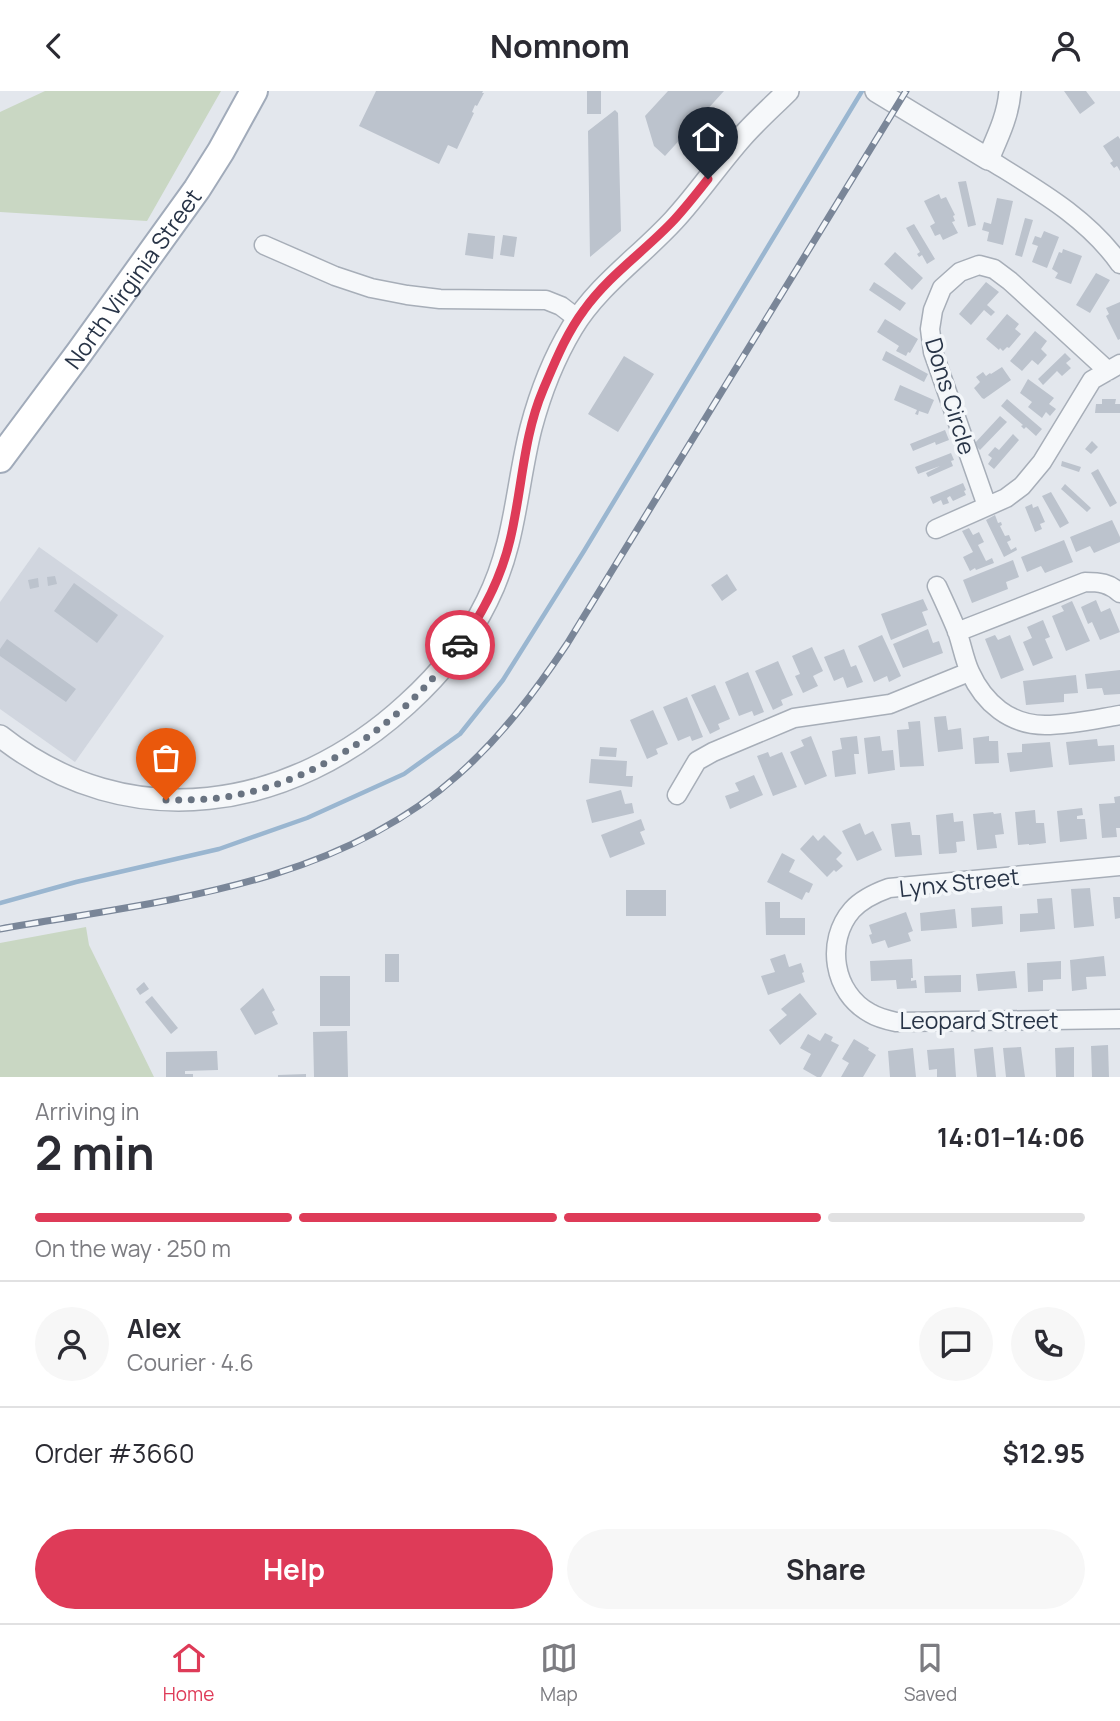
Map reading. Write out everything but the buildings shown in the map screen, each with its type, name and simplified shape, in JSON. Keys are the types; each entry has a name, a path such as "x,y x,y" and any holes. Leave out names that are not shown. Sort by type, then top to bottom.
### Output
{"main road":[{"name":"North Virginia Street","path":"0,459 197,189 254,91"}],"street":[{"path":"0,736 42,764 72,779 105,790 137,797 198,800 262,789 292,778 329,761 364,740 393,717 421,692 447,662 487,602 510,540 531,429 541,394 570,331 604,286 674,221 742,137 788,91"},
{"path":"876,91 1055,201 1091,230 1120,264"},
{"path":"988,159 1004,123 1010,91"},
{"path":"264,245 335,276 371,288 440,299 546,300 561,306 578,319"},
{"name":"Dons Circle","path":"987,506 933,352 930,329 933,310 942,288 960,272 979,265 994,269 1114,367"},
{"path":"936,529 1006,498 1022,486 1042,462 1092,380 1114,367"},
{"path":"957,632 1085,582 1100,582 1112,586 1120,593"},
{"path":"937,586 957,632 970,672 982,693 1000,712 1024,723 1044,725 1120,715"},
{"path":"677,795 697,761 794,718 890,704 970,672"},
{"name":"Lynx Street","path":"835,954 843,923 852,911 863,900 889,888 1120,866"},
{"name":"Leopard Street","path":"835,954 845,990 869,1013 882,1018 896,1021 1120,1019"}],"shaded area":[{"path":"39,547 164,636 75,762 0,709 0,602"}],"green space":[{"path":"45,91 221,91 147,221 0,212 0,112"},
{"path":"86,927 89,945 154,1077 0,1077 0,943"}],"waterway":[{"path":"0,903 76,882 219,849 307,818 404,774 460,734 503,680 584,551 862,91"}],"railway":[{"path":"0,929 181,897 300,866 356,842 409,813 458,775 517,713 567,644 906,91"}],"way so far":[{"path":"166,800 198,800 262,789 329,761 364,740 393,717 421,692 460,645"}],"route":[{"path":"460,645 487,602 500,572 510,540 531,429 541,394 570,331 604,286 674,221 708,179"}]}
